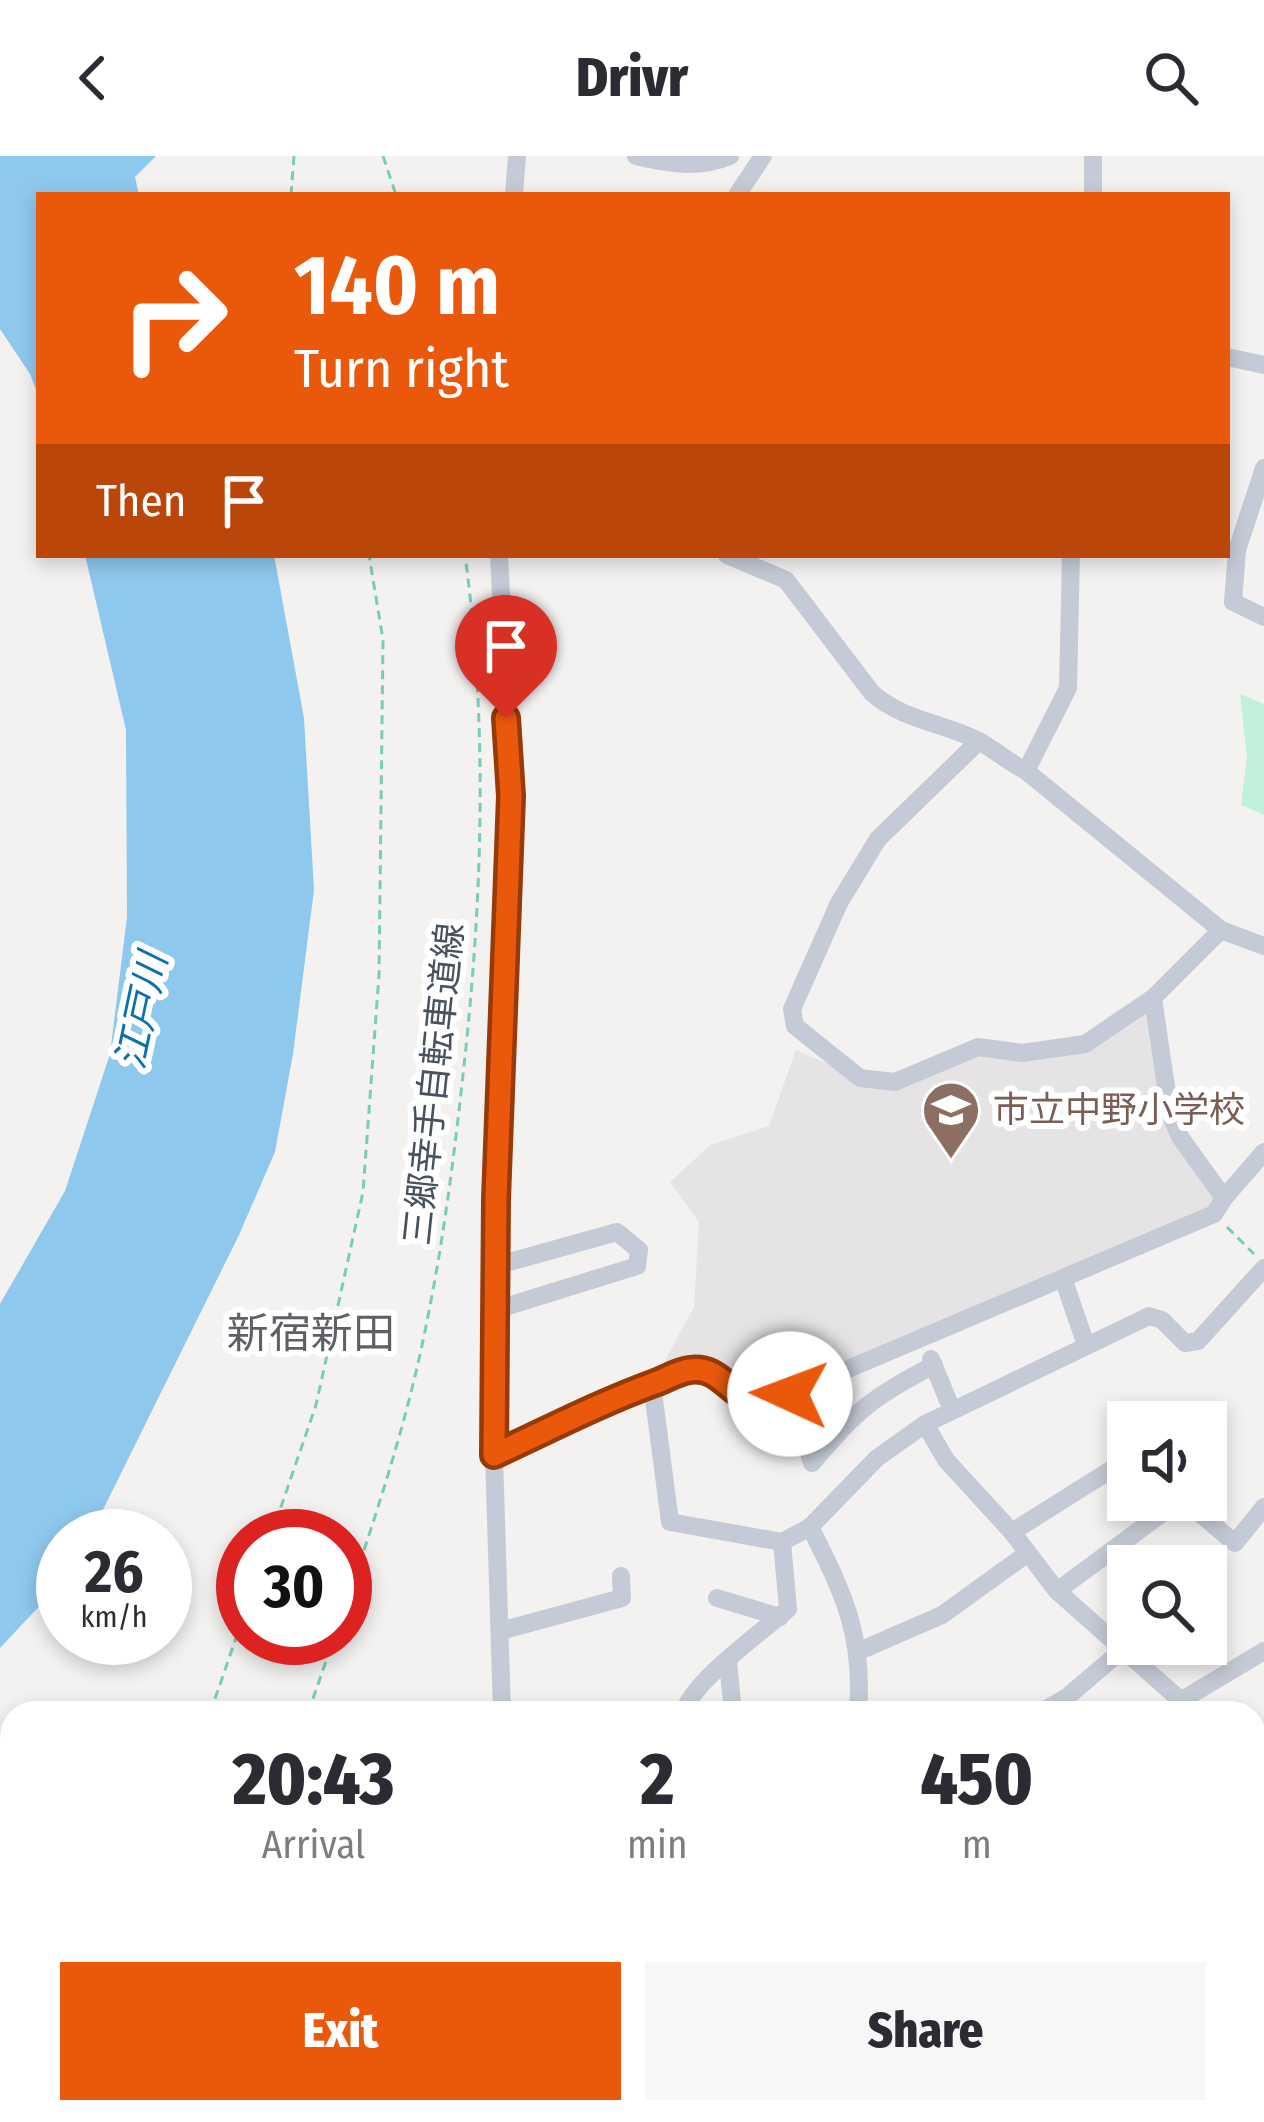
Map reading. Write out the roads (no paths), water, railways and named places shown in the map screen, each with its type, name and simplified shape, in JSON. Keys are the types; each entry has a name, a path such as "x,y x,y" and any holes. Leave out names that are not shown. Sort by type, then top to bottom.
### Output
{"street":[{"path":"514,192 517,156"},
{"path":"636,156 680,165 730,156"},
{"path":"739,192 764,156"},
{"path":"1093,156 1093,192"},
{"path":"1230,358 1264,365"},
{"path":"1264,468 1238,550 1233,602 1264,617"},
{"path":"499,558 511,796 495,1266 494,1455 502,1701"},
{"path":"734,558 786,580 885,704 903,715 979,741 1026,771 1221,930 1264,946"},
{"path":"1026,771 1068,688 1071,558"},
{"path":"979,741 878,839 830,924 792,1009 795,1026 860,1078 895,1082 978,1048 1022,1053 1085,1044 1153,998 1221,930"},
{"path":"1153,998 1170,1114 1219,1206"},
{"path":"494,1455 693,1369 712,1375 746,1399 768,1403 1219,1206 1264,1152"},
{"path":"495,1266 617,1232 639,1250 638,1266 495,1310"},
{"path":"652,1384 670,1522 782,1542 810,1527 877,1458 925,1424 1149,1316 1162,1320 1185,1343 1198,1341 1261,1276"},
{"path":"1063,1278 1086,1345"},
{"path":"922,1338 952,1410"},
{"path":"790,1394 812,1463 851,1416 879,1394 934,1365"},
{"path":"925,1424 946,1460 1012,1532 1057,1592 1107,1638"},
{"path":"1012,1532 1107,1472"},
{"path":"1208,1521 1235,1543 1264,1507"},
{"path":"1057,1592 1153,1521"},
{"path":"810,1527 848,1601 861,1673 859,1701"},
{"path":"688,1701 788,1609 782,1542"},
{"path":"857,1652 942,1615 1028,1552"},
{"path":"500,1630 622,1598 621,1576"},
{"path":"717,1598 780,1617"},
{"path":"1194,1701 1264,1651"},
{"path":"728,1662 732,1701"},
{"path":"1060,1701 1107,1663"},
{"path":"1136,1665 1174,1701"}],"water":[{"path":"0,156 156,156 135,177 138,192 36,192 36,389 0,329"},
{"name":"江戸川","path":"86,558 275,558 304,718 314,890 275,1152 103,1509 36,1509 36,1610 0,1648 0,1304 65,1191 110,1054 127,917 126,730"}],"place":[{"name":"市立中野小学校","path":"951,1161"}],"district":[{"name":"新宿新田","path":"311,1334"}]}
